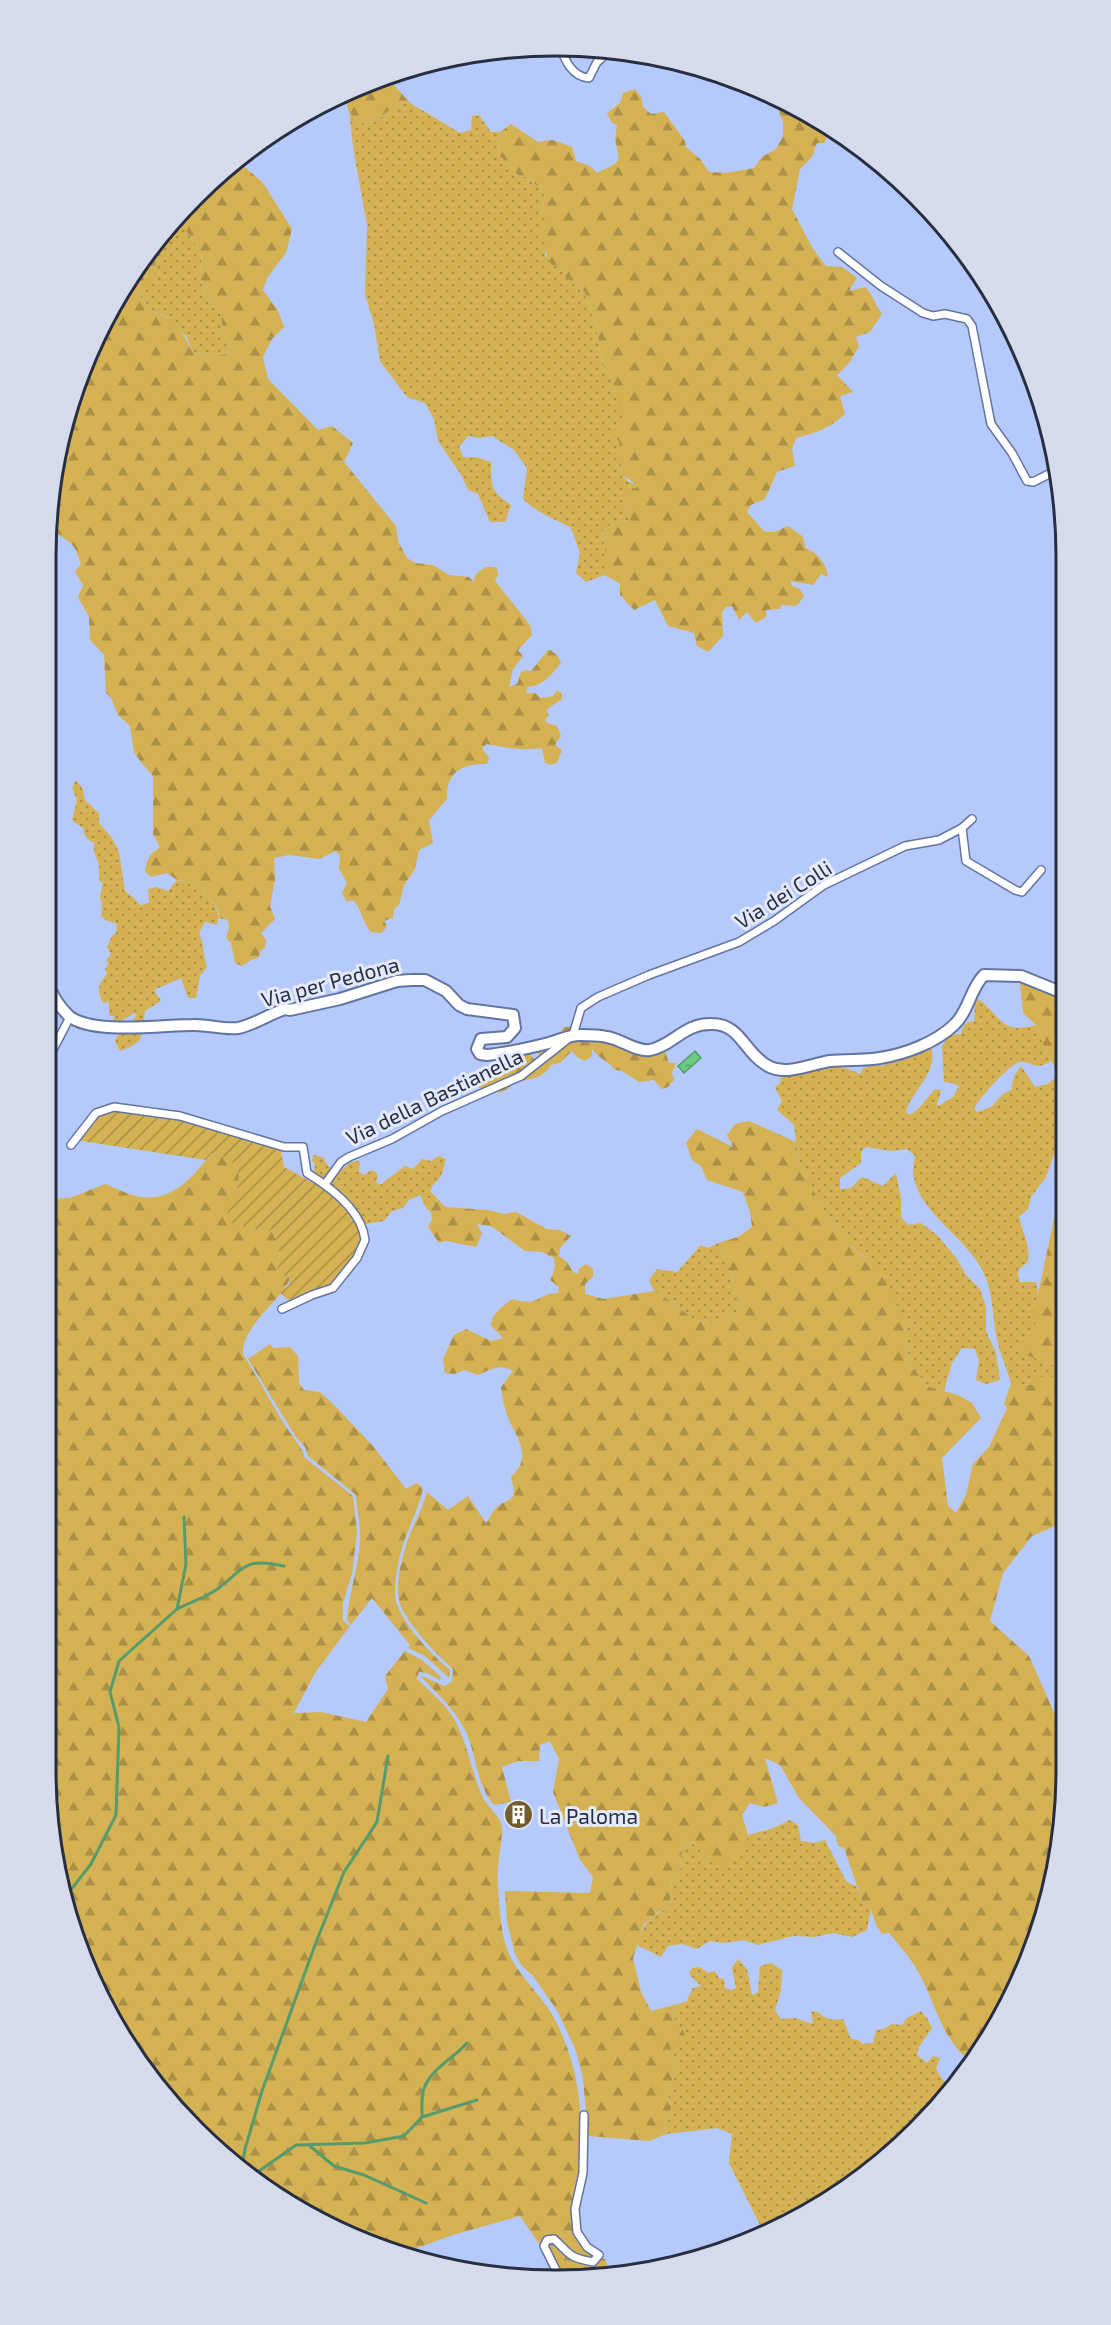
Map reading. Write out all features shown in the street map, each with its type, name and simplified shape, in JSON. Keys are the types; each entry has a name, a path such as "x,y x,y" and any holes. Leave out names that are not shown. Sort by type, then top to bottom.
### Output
{"street":[{"path":"563,56 573,71 581,77 590,78 597,62 601,59"},
{"path":"838,252 881,286 923,313 933,316 945,314 967,319 972,326 991,424 1012,453 1027,481 1034,482 1049,474"},
{"name":"Via dei Colli","path":"573,1035 581,1008 598,997 649,975 738,942 774,921 824,885 905,846 939,840 962,828 972,819"},
{"path":"962,828 966,861 1015,890 1022,892 1041,870"},
{"path":"573,1035 606,1036 640,1049 651,1050 695,1025 714,1023 733,1029 755,1056 770,1067 789,1070 829,1061 881,1058 920,1046 944,1034 965,1013 984,975 1021,976 1056,990"},
{"name":"Via per Pedona","path":"70,1017 102,1026 132,1028 193,1025 225,1029 239,1028 285,1009 290,1010 339,999 397,981 425,980 446,992 459,1005 467,1009 513,1015 515,1028 507,1037 481,1039 477,1049 480,1054 487,1056 499,1054 573,1035"},
{"path":"56,1000 70,1017 56,1044"},
{"name":"Via della Bastianella","path":"324,1184 341,1162 392,1139 442,1111 521,1076 573,1035"},
{"path":"71,1145 96,1113 114,1107 128,1107 189,1118 284,1147 303,1147 307,1173 324,1184 346,1204 364,1234 363,1249 345,1276 333,1288 282,1309"},
{"path":"556,2270 544,2246 547,2240 554,2239 568,2255 580,2259 593,2262 599,2255 587,2247 577,2232 575,2208 583,2174 584,2115"}],"green space":[{"path":"392,83 410,103 396,104 376,121 360,123 349,112 346,102"},
{"path":"635,89 641,97 643,107 651,114 664,112 685,141 686,147 701,160 709,172 726,173 754,168 762,157 776,149 783,136 783,122 777,107 827,136 825,143 817,143 812,157 800,169 792,209 813,249 826,266 842,267 857,278 849,291 865,287 882,314 870,332 856,337 859,347 849,363 837,375 853,392 840,396 845,414 822,429 796,438 792,449 795,466 777,472 765,499 751,505 747,512 765,532 775,532 788,526 802,536 806,548 818,556 824,564 828,577 821,574 813,585 790,581 792,586 800,589 804,597 796,606 781,605 780,609 766,610 766,617 756,623 747,612 739,620 732,606 726,607 722,612 723,636 708,652 697,646 694,633 668,626 655,600 634,610 620,595 620,584 605,575 605,547 602,532 611,524 630,520 625,507 625,494 639,486 622,475 621,459 615,452 620,443 613,433 617,421 626,417 614,391 612,378 602,364 596,323 584,291 565,277 566,273 560,266 552,265 547,257 541,230 547,223 542,208 545,196 540,187 527,177 518,175 498,154 500,132 511,124 538,142 553,140 572,147 576,161 590,166 597,173 615,164 619,158 615,139 617,125 612,123 607,113 620,103 623,93"},
{"path":"410,103 460,133 471,130 472,116 479,115 491,132 500,132 498,154 518,175 527,177 540,187 545,196 542,208 548,223 545,255 560,266 566,273 565,277 584,291 596,323 602,364 612,378 614,391 627,417 620,443 622,475 629,482 640,486 625,507 630,520 611,524 602,532 605,547 605,575 586,582 576,573 580,553 571,528 540,512 523,499 527,468 514,450 492,436 481,438 468,436 459,447 463,457 475,457 491,462 491,477 495,492 511,505 505,522 490,522 478,494 468,490 462,476 438,441 434,419 425,403 407,397 380,361 374,324 365,294 367,225 349,112 360,123 376,121 396,104"},
{"path":"243,166 263,183 292,229 286,253 267,278 263,290 278,311 284,327 272,339 263,357 268,379 318,430 332,426 353,443 344,462 396,526 398,541 407,558 415,563 433,565 449,575 469,577 474,582 475,576 482,569 497,568 498,575 495,581 530,625 532,635 518,650 523,656 513,669 509,687 517,684 521,672 531,671 549,649 558,656 561,663 543,682 528,687 526,693 535,693 541,698 553,696 557,690 562,694 562,699 546,710 549,715 545,720 557,726 561,736 555,745 562,750 557,763 550,765 545,763 542,748 514,749 487,744 482,748 489,758 487,764 478,764 457,771 449,782 447,799 429,820 433,843 419,850 415,869 404,885 399,905 394,909 393,918 384,921 387,926 382,933 371,932 353,900 347,902 342,893 347,883 339,869 340,856 336,851 319,859 289,855 274,858 275,880 270,906 275,919 261,933 266,940 265,948 261,950 259,957 242,966 235,963 231,943 226,938 229,928 228,920 218,918 217,908 204,895 201,885 177,880 167,873 151,877 145,871 150,857 160,847 153,834 153,776 134,752 130,726 118,715 111,698 106,693 104,655 90,640 89,617 78,597 83,585 75,572 81,564 71,543 57,533 65,458 82,395 107,334 122,305 154,259 156,262 153,276 142,283 140,296 152,311 176,322 194,353 214,356 228,354 234,347 223,332 221,315 205,295 200,276 202,253 186,231 183,223 202,202"},
{"path":"183,223 186,231 202,253 200,276 205,295 221,315 223,332 234,347 228,354 214,356 194,353 186,336 167,317 152,311 140,296 142,283 153,276 156,262 154,259"},
{"path":"76,780 82,787 85,800 99,813 99,823 112,838 119,852 125,891 140,905 149,903 148,889 157,887 168,891 177,880 201,885 204,895 215,904 218,911 217,925 205,922 199,933 207,967 200,976 196,998 188,998 181,978 154,990 161,1001 145,1011 141,1037 134,1045 120,1051 115,1042 116,1039 137,1015 135,1013 117,1023 113,1021 114,1016 109,1016 109,1002 103,1003 100,995 99,988 107,974 105,969 109,963 106,961 111,954 107,947 116,933 117,924 101,916 100,897 103,882 100,882 94,843 86,838 84,829 72,820 77,800 72,788"},
{"path":"1020,983 1046,988 1056,994 1056,1070 1036,1025 1023,1013"},
{"path":"979,999 1009,1026 1016,1028 1036,1025 1051,1061 1040,1066 1023,1062 1015,1064 982,1097 974,1108 977,1112 991,1107 1003,1094 1011,1090 1014,1076 1021,1066 1035,1087 1048,1084 1056,1077 1056,1149 1046,1177 1031,1197 1028,1209 1019,1217 1027,1244 1028,1262 1019,1269 1018,1275 1020,1282 1036,1282 1038,1297 1039,1330 1021,1346 1024,1354 1054,1365 1056,1376 1034,1385 1011,1383 998,1343 990,1292 983,1272 970,1252 931,1211 923,1199 913,1174 915,1156 907,1149 891,1151 866,1147 861,1152 861,1163 840,1178 840,1189 851,1188 862,1177 883,1186 896,1173 901,1198 901,1217 908,1225 921,1223 937,1235 957,1259 966,1275 980,1289 986,1307 986,1331 996,1353 1000,1380 986,1384 976,1380 979,1361 975,1349 962,1348 952,1363 944,1391 929,1387 908,1362 905,1323 864,1257 849,1244 826,1215 798,1160 794,1125 777,1110 782,1101 775,1087 780,1083 782,1075 802,1069 831,1066 860,1074 863,1068 884,1066 889,1062 910,1057 926,1047 931,1047 931,1065 928,1073 906,1112 910,1115 919,1108 935,1089 941,1090 938,1106 953,1097 959,1086 944,1082 942,1046 950,1035 961,1034 968,1022 974,1021 975,1003"},
{"path":"564,1027 574,1027 586,1042 593,1040 646,1044 650,1053 665,1051 669,1063 676,1063 672,1073 674,1080 668,1087 662,1089 654,1080 639,1082 622,1071 615,1070 592,1049 592,1056 585,1061 572,1051 560,1063 551,1065 548,1070 536,1078 516,1082 512,1077 508,1077 506,1081 511,1087 500,1093 492,1089 481,1090 478,1086 482,1074 496,1072 502,1068 493,1063 514,1056 520,1064 526,1065 523,1059 524,1052 528,1052 534,1059 541,1057 535,1050 544,1047 546,1049 549,1046 551,1048 563,1039 561,1031"},
{"path":"126,1109 195,1124 281,1151 284,1167 330,1192 343,1205 362,1234 360,1250 328,1289 288,1300 280,1293 289,1285 290,1277 277,1273 280,1254 273,1232 250,1229 224,1220 234,1199 239,1180 238,1171 233,1163 225,1157 212,1153 206,1160 81,1141 88,1127 98,1117 111,1111"},
{"path":"749,1121 796,1142 798,1160 826,1215 849,1244 883,1275 905,1323 908,1362 929,1387 958,1395 972,1403 981,1418 942,1458 948,1506 956,1513 966,1495 973,1464 989,1447 1007,1408 1004,1404 1011,1383 1034,1385 1034,1374 1047,1379 1056,1376 1056,1526 1032,1536 1003,1573 990,1621 1029,1656 1056,1717 1056,1770 1051,1835 1038,1899 1017,1961 989,2020 965,2056 945,2031 922,1979 911,1961 889,1933 882,1934 876,1925 871,1909 863,1903 844,1848 838,1846 836,1836 799,1798 780,1765 765,1758 778,1803 764,1807 750,1803 742,1815 748,1835 742,1856 720,1865 706,1860 696,1843 682,1847 680,1872 672,1881 669,1908 658,1912 644,1924 633,1958 641,1992 651,2011 678,2004 673,2015 678,2029 682,2029 687,2039 665,2050 678,2062 668,2096 672,2107 665,2118 666,2134 649,2141 588,2136 583,2078 576,2051 558,2012 515,1954 507,1922 505,1891 590,1893 593,1877 580,1860 553,1792 559,1759 550,1741 540,1745 539,1761 518,1761 502,1767 511,1802 494,1805 480,1779 470,1741 462,1724 447,1704 422,1678 422,1676 444,1686 452,1682 453,1669 431,1648 409,1621 400,1604 398,1591 403,1555 427,1492 448,1510 468,1496 486,1523 499,1505 513,1496 511,1477 521,1463 522,1449 506,1412 501,1387 513,1371 500,1367 478,1375 464,1370 455,1374 445,1373 443,1359 454,1335 466,1329 491,1341 503,1338 491,1326 492,1321 498,1311 512,1299 530,1302 548,1294 558,1293 559,1287 550,1280 555,1268 554,1258 542,1252 525,1251 491,1226 477,1224 482,1234 476,1247 446,1241 439,1243 428,1227 432,1219 431,1212 426,1208 439,1200 445,1207 488,1210 504,1214 516,1212 547,1229 560,1230 571,1236 560,1248 559,1256 567,1262 573,1272 578,1274 579,1269 586,1264 593,1269 593,1277 585,1284 585,1294 604,1299 654,1291 693,1319 717,1324 739,1310 730,1269 718,1243 738,1237 752,1227 750,1212 743,1192 707,1180 701,1166 692,1160 686,1143 697,1129 733,1147 727,1135 735,1124"},
{"path":"212,1153 234,1162 240,1177 237,1193 250,1229 273,1232 280,1254 277,1273 290,1277 287,1285 249,1332 244,1343 243,1354 305,1458 353,1496 357,1532 352,1574 343,1603 343,1621 350,1626 315,1673 294,1713 321,1712 366,1722 388,1689 385,1676 405,1651 422,1660 441,1677 440,1680 427,1673 419,1672 417,1679 451,1713 463,1738 482,1796 500,1820 502,1834 498,1882 500,1916 505,1943 520,1973 542,1999 554,2018 566,2044 574,2070 581,2123 576,2232 597,2255 593,2260 580,2258 554,2237 543,2247 555,2270 551,2270 540,2245 520,2216 453,2235 415,2249 364,2231 305,2203 251,2166 226,2145 202,2123 159,2074 122,2020 107,1991 82,1930 65,1867 57,1802 56,1199 70,1198 105,1184 140,1197 163,1195 182,1186"},
{"path":"314,1155 324,1158 328,1166 339,1170 351,1162 360,1161 359,1172 364,1175 371,1170 376,1172 378,1177 376,1182 380,1185 405,1166 413,1169 422,1159 431,1161 439,1156 446,1159 440,1177 430,1191 439,1200 426,1208 420,1195 409,1200 403,1208 392,1211 384,1221 364,1224 342,1196 314,1174 315,1165 312,1160"},
{"path":"1055,1214 1056,1370 1054,1365 1023,1354 1021,1345 1038,1330 1033,1318"},
{"path":"718,1243 730,1269 739,1310 717,1324 693,1319 654,1291 649,1280 657,1269 677,1272 701,1245 708,1248"},
{"path":"270,1344 274,1348 290,1347 298,1356 299,1383 304,1390 320,1392 335,1406 373,1446 406,1489 417,1483 423,1488 399,1558 395,1584 396,1599 401,1614 413,1632 450,1670 449,1678 425,1656 408,1648 410,1645 372,1598 351,1625 347,1620 360,1543 356,1495 308,1456 305,1447 296,1437 248,1359"},
{"path":"790,1820 798,1825 801,1841 815,1843 825,1840 846,1881 857,1887 863,1903 871,1909 867,1930 852,1937 833,1933 815,1937 793,1936 758,1945 743,1940 725,1943 710,1941 697,1949 682,1944 668,1946 661,1957 637,1945 642,1931 651,1918 669,1908 672,1881 680,1872 682,1847 697,1843 706,1860 741,1856 748,1835 771,1829"},
{"path":"738,1959 747,1969 752,1995 758,1992 760,1966 771,1963 782,1970 781,1990 775,2011 781,2019 795,2018 813,2024 811,2011 818,2012 829,2019 843,2019 851,2039 863,2044 873,2043 876,2030 884,2029 891,2024 902,2025 907,2018 921,2011 932,2028 919,2047 917,2055 927,2063 933,2056 940,2058 936,2069 946,2082 909,2123 860,2166 806,2203 760,2225 729,2163 732,2134 717,2128 666,2134 665,2118 672,2107 668,2096 678,2062 665,2050 678,2030 673,2015 678,2004 686,2002 693,1988 701,1986 689,1974 692,1968 700,1967 708,1973 715,1971 719,1978 724,1979 725,1988 730,1990 736,1988 732,1968"},
{"path":"553,2240 571,2258 605,2259 608,2266 558,2270 546,2247 548,2242"}],"water":[{"path":"695,1051 701,1058 684,1073 678,1066"}],"waterway":[{"path":"71,1890 91,1864 116,1815 119,1727 110,1692 119,1661 177,1609 186,1564 184,1517"},
{"path":"177,1609 211,1593 252,1564 284,1566"},
{"path":"243,2159 262,2091 315,1945 344,1872 377,1822 388,1756"},
{"path":"422,2117 422,2095 428,2081 467,2043"},
{"path":"259,2171 296,2145 365,2143 404,2136 422,2117 477,2100"},
{"path":"310,2146 334,2166 364,2175 426,2203"}],"place":[{"name":"La Paloma","path":"518,1815"}]}
